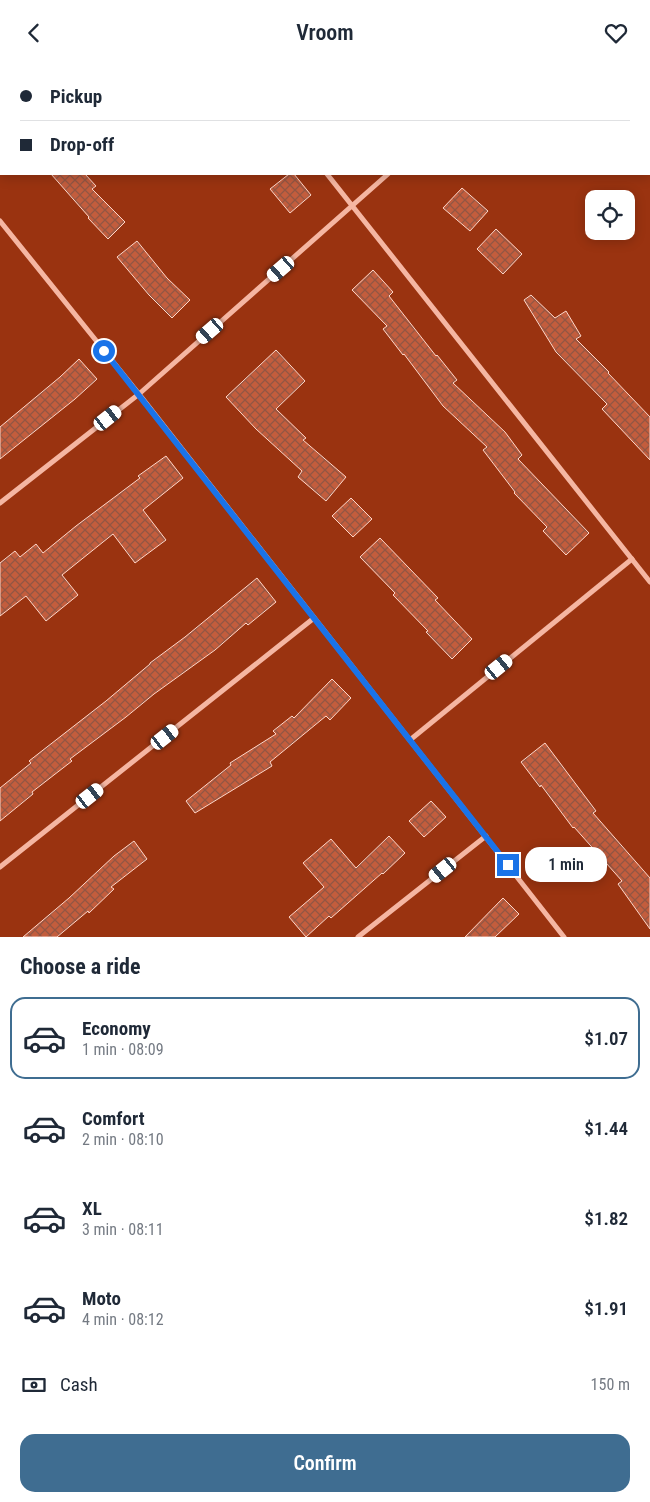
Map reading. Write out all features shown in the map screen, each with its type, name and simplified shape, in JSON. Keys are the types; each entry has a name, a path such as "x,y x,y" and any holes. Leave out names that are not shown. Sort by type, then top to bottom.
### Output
{"street":[{"path":"328,175 650,582"},
{"path":"0,503 139,394 387,175"},
{"path":"0,221 139,394 564,937"},
{"path":"410,740 632,559"},
{"path":"0,867 314,618"},
{"path":"358,937 486,836"}],"building":[{"path":"52,175 86,175 96,186 92,189 125,222 108,239"},
{"path":"288,175 295,175 311,195 290,213 270,189"},
{"path":"462,188 488,211 470,231 443,208"},
{"path":"496,229 522,254 503,274 477,249"},
{"path":"137,241 167,278 190,300 172,318 149,295 117,257"},
{"path":"373,270 393,292 389,296 457,380 453,383 505,432 522,455 518,459 589,533 566,555 543,531 547,527 514,493 483,450 487,447 443,406 383,329 387,326 352,290"},
{"path":"531,295 555,318 566,311 581,336 576,339 650,417 650,460 602,409 607,404 556,352 524,300"},
{"path":"276,350 305,381 276,409 306,438 303,440 346,477 326,501 298,477 302,471 256,429 226,397"},
{"path":"79,359 97,379 0,459 0,427"},
{"path":"166,456 183,478 143,510 166,540 135,563 113,534 62,575 78,595 46,621 26,596 0,616 0,563 15,551 20,557 36,544 43,553 140,478 138,476"},
{"path":"351,498 372,519 353,537 332,516"},
{"path":"380,538 438,598 435,600 472,639 452,659 393,595 395,593 360,557"},
{"path":"257,578 276,602 70,759 72,761 32,792 33,794 0,821 0,788 31,763 29,761"},
{"path":"332,679 351,698 330,720 326,716 270,762 272,766 195,813 186,801 231,765 230,763 276,734 273,731 292,716 294,718"},
{"path":"545,743 596,811 593,813 650,878 650,929 618,884 622,881 573,828 521,762"},
{"path":"431,801 446,817 424,837 409,821"},
{"path":"389,836 405,853 383,874 331,918 329,916 306,937 289,917 324,887 303,863 331,839 356,868"},
{"path":"134,841 147,859 111,887 114,889 89,913 88,911 57,937 23,937 114,856"},
{"path":"503,898 519,914 495,937 465,937"}],"route":[{"path":"104,351 508,865"}]}
